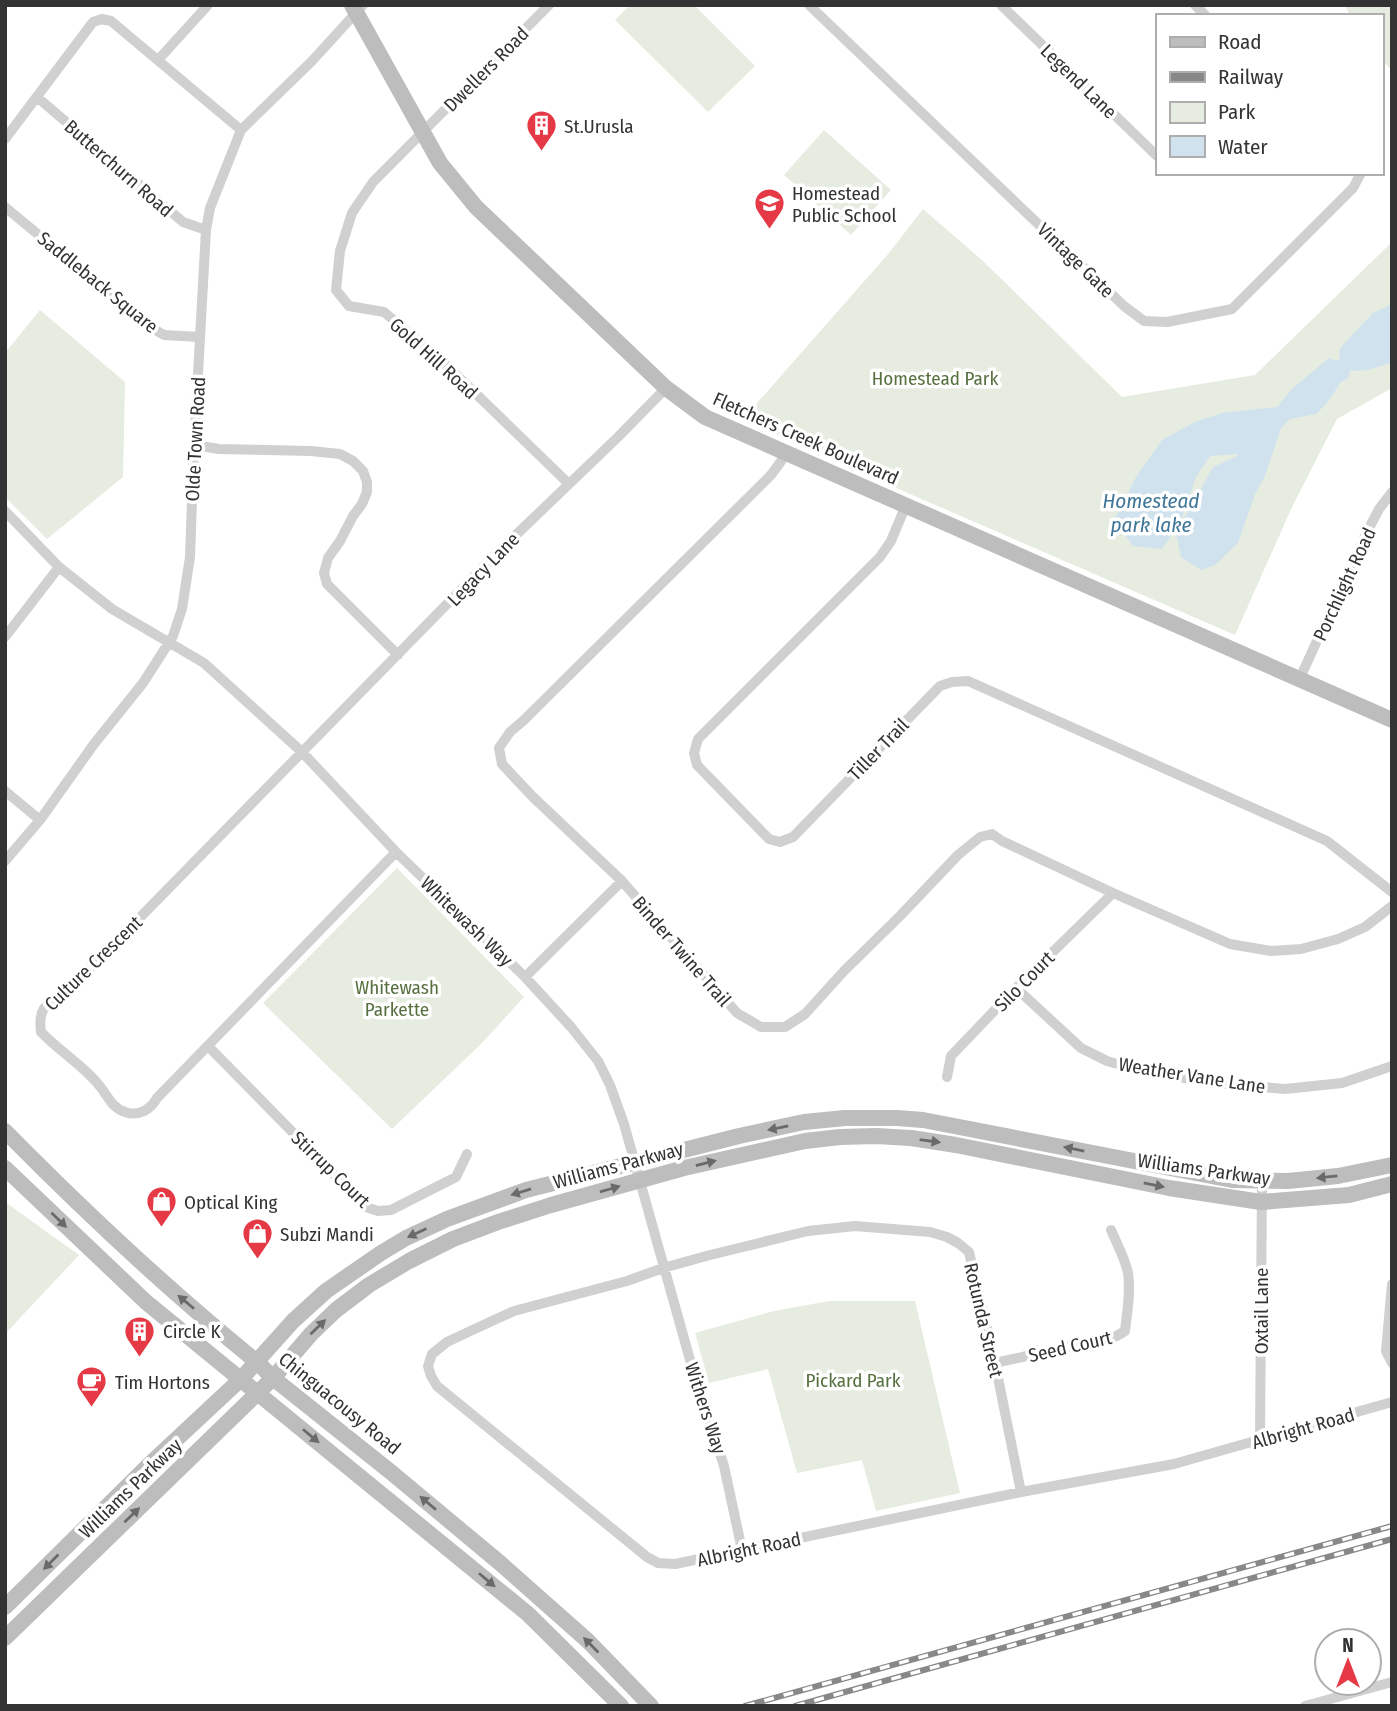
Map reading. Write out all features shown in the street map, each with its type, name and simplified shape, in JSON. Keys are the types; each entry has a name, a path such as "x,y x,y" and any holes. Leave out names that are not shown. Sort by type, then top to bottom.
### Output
{"main road":[{"name":"Fletchers Creek Boulevard","path":"357,8 440,163 476,207 666,388 705,417 1392,720"},
{"name":"Williams Parkway","path":"5,1607 152,1462 241,1379 293,1321 326,1291 405,1238 447,1219 526,1190 739,1136 804,1122 845,1118 923,1120 1232,1181 1288,1181 1338,1176 1392,1165"},
{"name":"Chinguacousy Road","path":"5,1130 62,1189 148,1269 273,1378 500,1563 588,1641 645,1700"},
{"name":"Williams Parkway","path":"5,1638 258,1393 336,1310 369,1285 409,1261 453,1239 498,1222 640,1180 749,1152 805,1140 876,1136 956,1145 1219,1197 1261,1202 1349,1195 1392,1184"},
{"path":"5,1168 146,1302 528,1614 618,1703"}],"street":[{"path":"158,60 208,5"},
{"name":"Dwellers Road","path":"423,133 549,5"},
{"name":"Vintage Gate","path":"809,5 1124,306 1144,321 1167,321 1232,309 1353,188 1360,175"},
{"name":"Legend Lane","path":"1001,5 1156,155"},
{"name":"Olde Town Road","path":"5,861 40,820 94,744 143,683 173,636 183,609 189,568 206,230 210,208 240,130 312,61 357,8"},
{"path":"5,139 93,22 102,19 111,20 240,130"},
{"name":"Butterchurn Road","path":"37,97 183,222 206,230"},
{"name":"Gold Hill Road","path":"423,133 373,182 352,213 340,251 336,290 349,306 384,312 409,332 569,484"},
{"name":"Saddleback Square","path":"5,207 147,325 164,335 200,337"},
{"name":"Legacy Lane","path":"302,752 495,555 666,388"},
{"path":"194,445 219,449 340,454 363,471 367,492 328,558 324,573 327,584 398,655"},
{"name":"Binder Twine Trail","path":"787,453 771,475 510,732 499,748 502,764 622,881 737,1013 761,1027 785,1027 805,1014 958,855 980,837 992,834 1113,893 1230,944 1271,951 1301,949 1338,939 1365,927 1392,906"},
{"name":"Porchlight Road","path":"1300,678 1370,527 1392,492"},
{"name":"Tiller Trail","path":"906,505 891,541 880,557 698,739 694,753 697,765 769,839 780,842 793,837 940,686 968,681 1328,841 1392,892"},
{"name":"Whitewash Way","path":"5,511 59,567 112,609 204,663 302,752 396,852 525,976 571,1027 598,1061 610,1085 624,1124 663,1268"},
{"path":"5,637 59,567"},
{"name":"Culture Crescent","path":"302,752 64,995 49,1002 42,1009 41,1032 100,1087 112,1105 126,1113 145,1111 396,852"},
{"path":"5,791 40,820"},
{"path":"525,976 622,881"},
{"name":"Silo Court","path":"947,1077 951,1056 1113,893"},
{"name":"Weather Vane Lane","path":"1016,988 1081,1048 1107,1061 1143,1071 1215,1083 1285,1089 1342,1083 1392,1066"},
{"name":"Stirrup Court","path":"208,1046 366,1207 377,1211 391,1210 456,1177 467,1154"},
{"name":"Oxtail Lane","path":"1260,1440 1262,1182"},
{"name":"Rotunda Street","path":"663,1268 808,1231 855,1226 930,1232 958,1243 969,1252 1021,1492"},
{"name":"Seed Court","path":"995,1363 1091,1342 1104,1342 1125,1331 1129,1303 1128,1273 1111,1230"},
{"name":"Withers Way","path":"663,1268 724,1466 742,1550"},
{"name":"Albright Road","path":"663,1268 627,1281 514,1311 447,1342 432,1354 428,1366 437,1386 647,1557 658,1563 675,1564 1021,1492 1174,1464 1392,1402"},
{"path":"1392,1284 1386,1350 1392,1363"},
{"path":"1305,1706 1392,1682"}],"green space":[{"path":"630,5 694,5 755,66 708,112 615,20"},
{"path":"1345,5 1392,5 1392,70 1383,62 1383,14 1349,14"},
{"path":"824,130 891,190 851,235 784,175"},
{"name":"Homestead Park","path":"923,209 984,262 1122,397 1255,375 1392,242 1392,388 1337,419 1292,507 1235,635 743,419 889,253"},
{"path":"40,310 125,382 123,477 47,539 5,497 5,353"},
{"name":"Whitewash Parkette","path":"397,868 524,997 482,1043 392,1129 263,1003"},
{"path":"5,1202 79,1255 5,1334"},
{"name":"Pickard Park","path":"829,1301 915,1301 960,1493 876,1511 862,1460 797,1473 768,1369 709,1383 695,1333 774,1311"}],"water":[{"name":"Homestead park lake","path":"1392,304 1392,362 1366,370 1350,370 1348,378 1341,382 1316,414 1290,419 1281,428 1238,543 1215,565 1201,570 1181,557 1176,533 1213,467 1238,454 1210,456 1196,477 1180,523 1162,549 1133,546 1114,520 1136,477 1162,440 1195,422 1222,413 1277,407 1292,389 1329,358 1337,361 1340,359 1341,347 1373,313"}],"railway":[{"path":"745,1706 1392,1526"},
{"path":"795,1706 1392,1539"}],"place":[{"name":"St.Urusla","path":"541,153"},
{"name":"Homestead Public School","path":"769,231"},
{"name":"Optical King","path":"161,1229"},
{"name":"Subzi Mandi","path":"257,1261"},
{"name":"Circle K","path":"140,1358"},
{"name":"Tim Hortons","path":"92,1409"}]}
